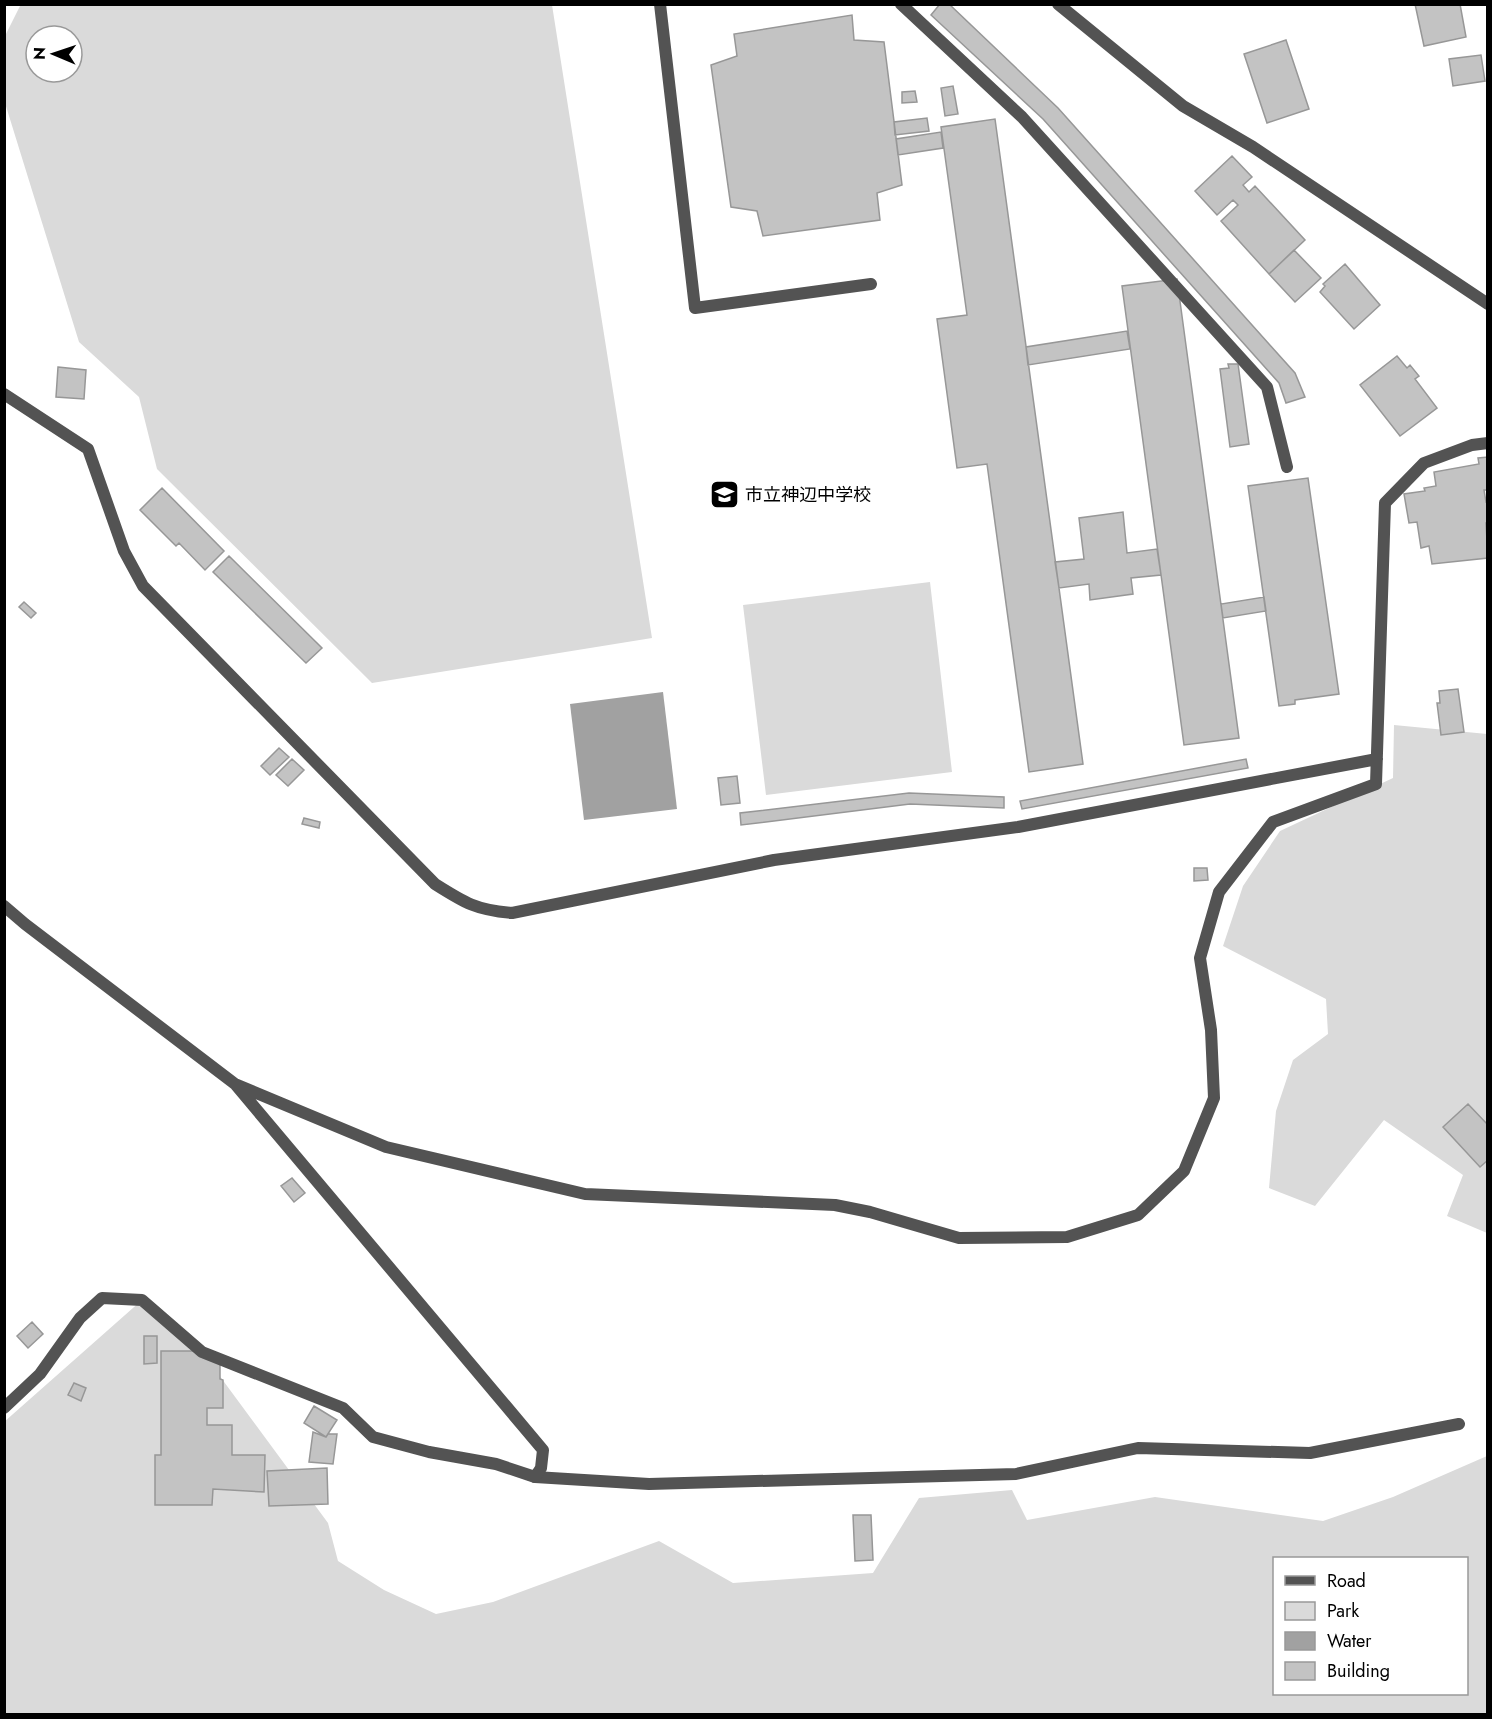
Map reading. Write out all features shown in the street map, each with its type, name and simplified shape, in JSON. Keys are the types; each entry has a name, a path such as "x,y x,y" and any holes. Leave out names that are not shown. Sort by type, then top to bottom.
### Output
{"street":[{"path":"660,4 695,308 871,284"},
{"path":"901,4 1022,117 1267,387 1287,467"},
{"path":"1058,4 1183,106 1252,147 1488,304"},
{"path":"4,394 88,449 124,551 143,586 435,884 464,902 486,911 512,913 774,860 1018,827 1377,759"},
{"path":"235,1084 386,1148 585,1194 835,1205 870,1212 959,1238 1067,1237 1138,1215 1184,1171 1214,1098 1211,1030 1200,958 1219,892 1274,822 1376,784 1385,503 1424,463 1472,445 1488,443"},
{"path":"4,906 235,1084 543,1450 541,1468 535,1477"},
{"path":"4,1408 40,1374 80,1318 102,1298 142,1300 202,1352 343,1408 373,1437 429,1452 496,1464 535,1477 650,1484 1016,1474 1137,1448 1310,1453 1459,1424"}],"green space":[{"path":"21,4 552,5 652,638 372,683 157,469 139,397 79,342 5,103 5,36"},
{"path":"930,582 952,772 766,795 743,605"},
{"path":"1394,725 1487,734 1487,1233 1447,1216 1463,1175 1384,1120 1315,1206 1269,1188 1276,1111 1293,1060 1328,1034 1326,999 1223,946 1243,886 1280,831 1393,778"},
{"path":"142,1300 202,1352 328,1523 338,1561 384,1590 436,1614 493,1602 659,1541 733,1583 873,1573 919,1498 1012,1490 1027,1520 1155,1497 1323,1521 1393,1497 1487,1456 1487,1714 5,1714 4,1422"}],"water":[{"path":"663,692 677,809 584,820 570,704"}],"building":[{"path":"940,4 949,4 1058,108 1295,373 1305,397 1286,403 1279,383 1043,119 931,15"},
{"path":"1415,4 1460,4 1466,37 1424,46"},
{"path":"852,15 854,40 884,42 902,185 877,193 880,220 763,236 757,211 731,207 711,65 737,56 734,34"},
{"path":"1286,40 1309,109 1267,123 1244,54"},
{"path":"1481,55 1485,81 1453,86 1449,59"},
{"path":"953,86 958,114 945,116 941,88"},
{"path":"915,91 917,102 902,103 902,92"},
{"path":"927,118 929,131 895,135 894,122"},
{"path":"995,119 1083,764 1029,772 987,464 957,468 937,319 967,315 941,127"},
{"path":"941,132 943,148 898,155 896,139"},
{"path":"1232,156 1252,177 1243,185 1249,192 1255,186 1305,240 1269,274 1221,221 1238,205 1233,200 1217,215 1195,191"},
{"path":"1294,250 1321,278 1295,302 1269,274"},
{"path":"1345,264 1380,305 1354,329 1320,292 1325,286 1323,284"},
{"path":"1177,279 1239,738 1184,745 1122,286"},
{"path":"1127,331 1130,349 1028,365 1026,347"},
{"path":"1397,356 1407,368 1410,365 1419,376 1415,379 1437,408 1400,436 1360,385"},
{"path":"1228,364 1238,364 1249,444 1230,447 1220,369 1229,368"},
{"path":"58,367 86,370 84,399 56,397"},
{"path":"1488,457 1488,490 1484,490 1486,502 1488,501 1488,523 1486,523 1488,558 1432,564 1429,546 1421,548 1417,522 1409,523 1404,494 1425,491 1424,488 1436,486 1434,472 1479,464 1478,458"},
{"path":"1308,478 1339,694 1295,700 1295,704 1279,706 1248,486"},
{"path":"162,488 224,551 205,570 179,543 176,546 140,510"},
{"path":"1123,512 1127,553 1157,549 1161,575 1131,578 1133,594 1090,600 1089,584 1059,588 1055,562 1084,559 1079,518"},
{"path":"229,556 322,648 306,663 213,572"},
{"path":"1264,597 1266,611 1223,618 1221,604"},
{"path":"24,602 36,613 31,618 19,607"},
{"path":"1458,689 1464,732 1441,735 1437,703 1440,703 1439,691"},
{"path":"279,748 289,757 270,775 261,766"},
{"path":"292,759 304,770 288,786 276,775"},
{"path":"1246,759 1248,768 1022,809 1020,801"},
{"path":"737,776 740,803 721,805 718,778"},
{"path":"909,793 1004,797 1004,808 910,804 741,825 740,813"},
{"path":"304,818 320,822 319,828 302,824"},
{"path":"1194,868 1207,868 1208,880 1194,881"},
{"path":"1468,1104 1488,1125 1488,1160 1480,1167 1443,1127"},
{"path":"292,1178 305,1193 294,1202 281,1186"},
{"path":"32,1322 43,1334 28,1348 17,1336"},
{"path":"144,1336 157,1336 157,1363 144,1364"},
{"path":"161,1351 208,1351 220,1354 223,1408 207,1408 207,1425 232,1425 232,1455 265,1455 264,1492 213,1489 212,1505 155,1505 155,1455 161,1455"},
{"path":"74,1383 86,1388 81,1401 68,1395"},
{"path":"314,1406 337,1420 326,1437 304,1423"},
{"path":"313,1432 326,1437 328,1434 337,1434 333,1464 309,1462"},
{"path":"327,1468 328,1504 269,1506 267,1471"},
{"path":"853,1515 871,1515 873,1560 855,1561"}],"place":[{"name":"市立神辺中学校","path":"724,495"}]}
